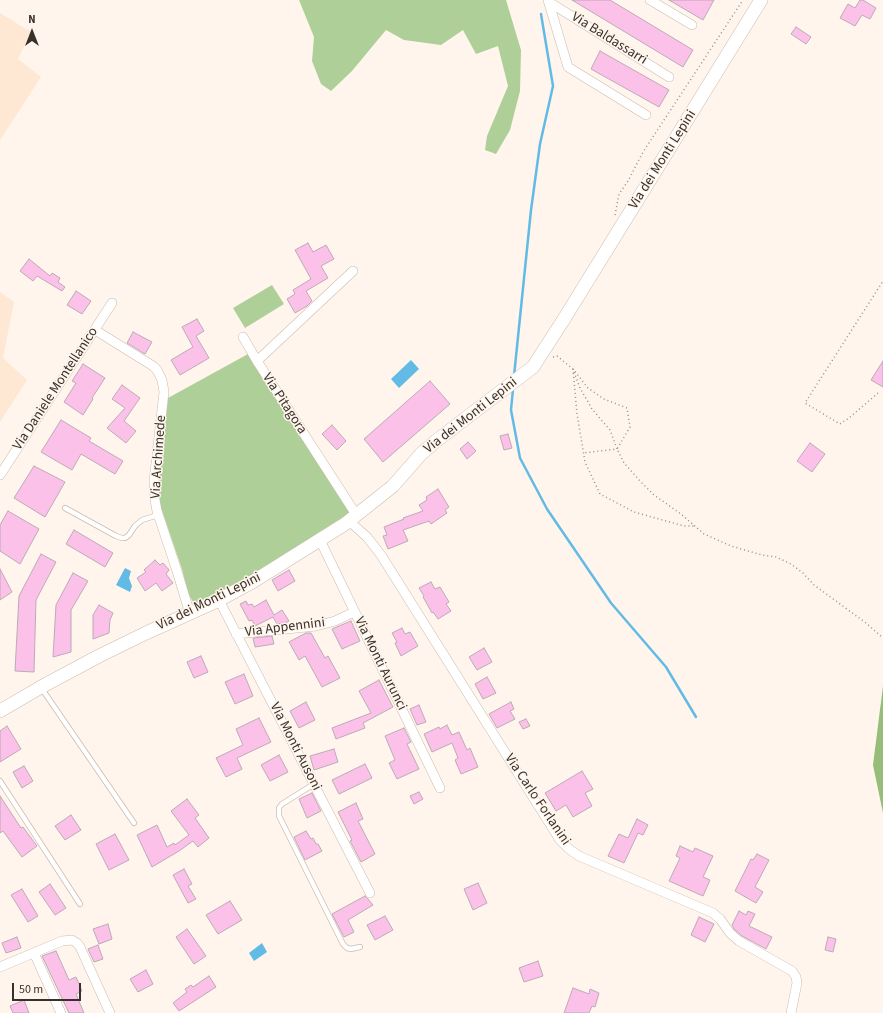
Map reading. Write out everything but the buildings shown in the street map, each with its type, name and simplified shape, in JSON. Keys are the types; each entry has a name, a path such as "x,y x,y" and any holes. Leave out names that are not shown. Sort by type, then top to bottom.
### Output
{"street":[{"path":"650,0 692,25"},
{"name":"Via dei Monti Lepini","path":"0,711 41,687 116,648 219,600 254,581 353,519 393,486 430,446 533,367 621,228 761,0"},
{"path":"549,1 568,67 646,115"},
{"name":"Via Baldassarri","path":"549,1 669,77"},
{"name":"Via Pitagora","path":"353,271 257,361 353,519"},
{"name":"Via Daniele Montellanico","path":"0,475 112,303"},
{"name":"Via Archimede","path":"95,330 153,366 160,376 164,392 154,489 158,515 190,614"},
{"path":"243,337 257,361"},
{"name":"Via Carlo Forlanini","path":"353,519 381,555 563,843 580,856 713,913 739,941 792,971 796,977 797,983 791,1013"},
{"name":"Via Monti Aurunci","path":"320,540 440,788"},
{"name":"Via Monti Ausoni","path":"219,600 370,894"},
{"name":"Via Appennini","path":"236,634 316,626 335,621 354,612"},
{"path":"0,967 34,954 64,940 72,940 77,943 110,1013"},
{"path":"34,954 61,1013"}],"lane":[{"path":"65,508 122,538 129,535 135,526 142,520 158,515"},
{"path":"41,687 134,823"},
{"path":"0,781 80,904"},
{"path":"314,784 282,804 279,808 279,816 343,944 347,948 351,949 360,947"}],"path":[{"path":"621,228 615,215 619,194 628,181 643,152 743,0"},
{"path":"878,393 840,424 805,403 883,281"},
{"path":"538,359 557,356 573,369 588,388 604,399 627,408 630,427 617,449"},
{"path":"573,369 580,388 592,409 610,430 624,463 654,495 704,534 731,546 762,555 776,557 791,564 803,573 814,585 866,623 883,638"},
{"path":"573,369 577,414 585,462 600,494 634,512 684,526 695,526"},
{"path":"584,453 617,449"}],"shaded area":[{"path":"0,13 31,32 18,59 41,77 0,140"},
{"path":"0,292 14,302 3,358 27,380 0,422"}],"green space":[{"path":"299,0 506,0 521,50 520,91 510,130 496,154 485,150 487,136 508,86 498,46 476,54 463,30 441,45 404,40 386,30 352,71 331,91 321,84 312,61 314,37"},
{"path":"272,285 284,304 245,328 233,308"},
{"path":"248,354 350,513 245,579 194,604 188,593 182,569 160,505 158,494 168,398"},
{"path":"883,686 883,813 873,765"}],"water":[{"path":"411,360 419,369 399,388 391,379"},
{"path":"125,568 131,571 129,578 132,586 130,592 116,585"},
{"path":"262,943 267,952 254,961 249,953"}],"waterway":[{"path":"514,376 531,210 540,144 553,86 541,14"},
{"path":"513,389 511,410 520,458 547,509 611,603 666,667 696,717"}]}
